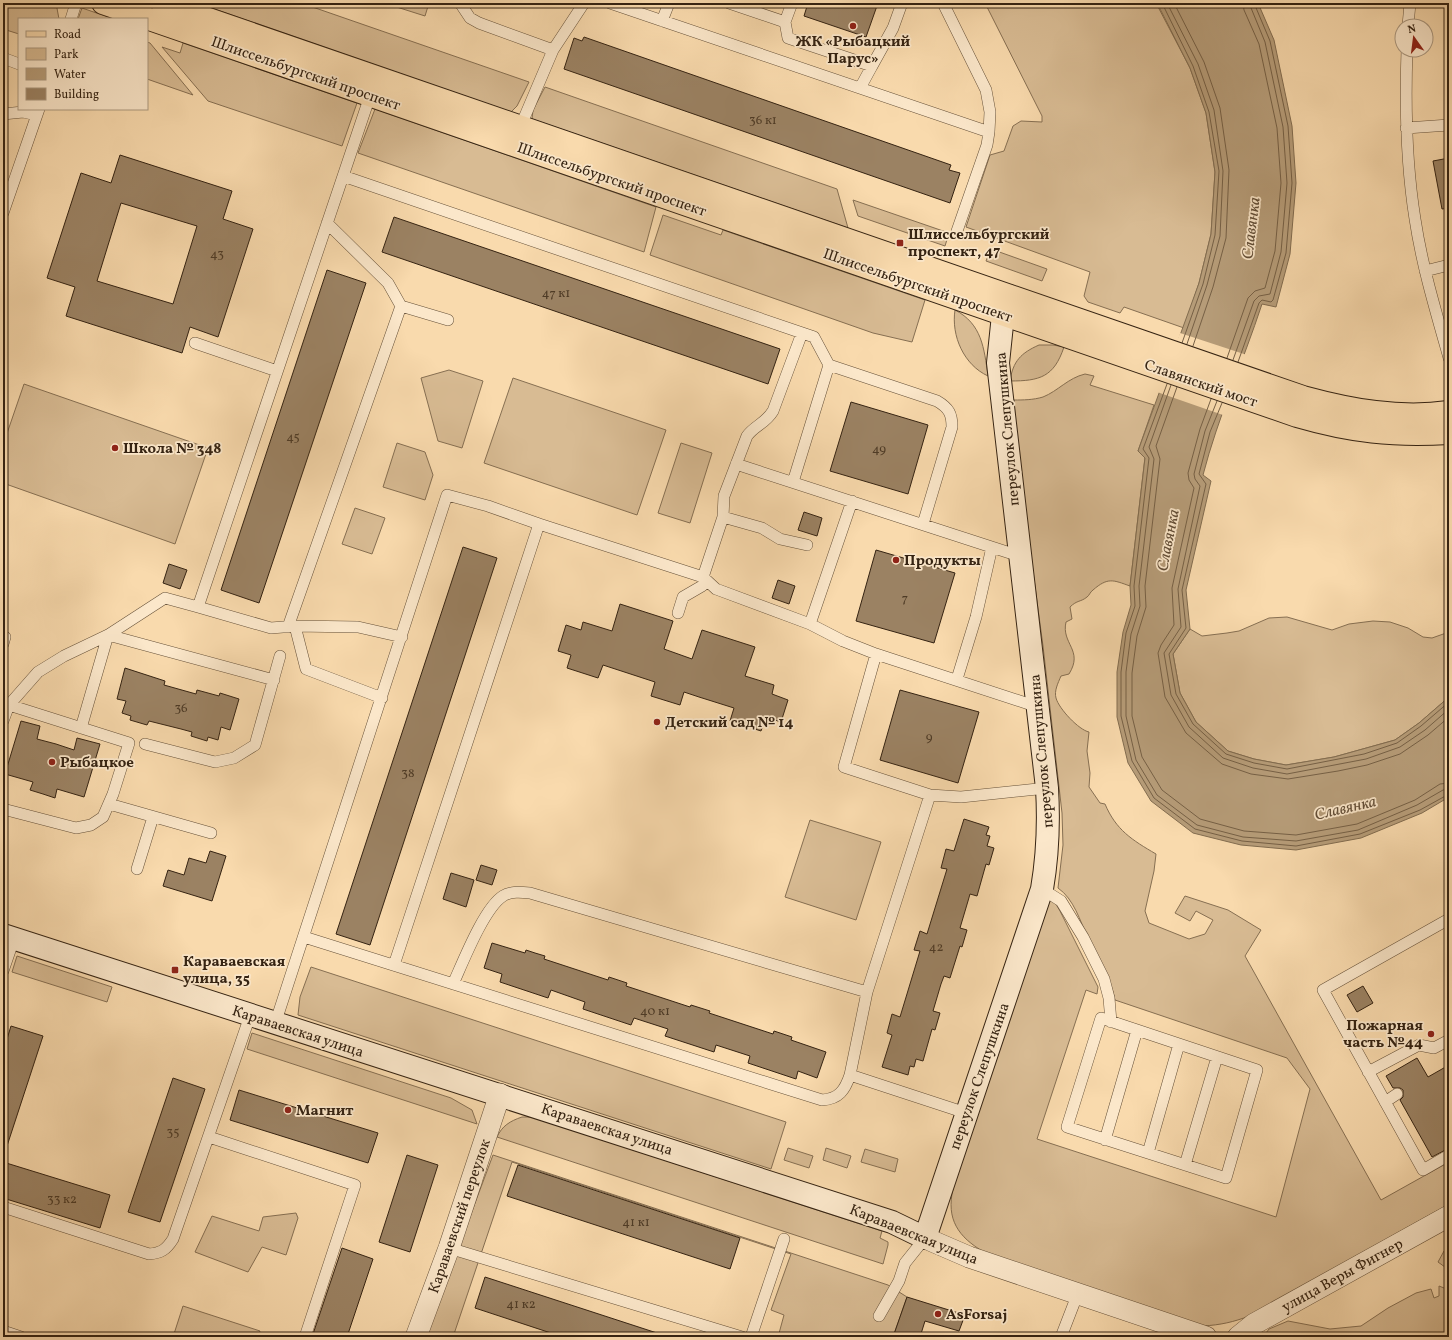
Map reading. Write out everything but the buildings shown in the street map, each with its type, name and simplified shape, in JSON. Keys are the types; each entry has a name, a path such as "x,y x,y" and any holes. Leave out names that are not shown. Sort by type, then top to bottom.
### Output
{"main road":[{"name":"Шлиссельбургский проспект","path":"103,3 373,86 1125,346"},
{"name":"Шлиссельбургский проспект","path":"162,3 373,86"},
{"name":"Славянский мост","path":"1125,346 1284,401"},
{"path":"1284,401 1337,406 1374,413 1411,414 1449,412"},
{"path":"1284,401 1333,427 1371,433 1411,435 1449,433"}],"street":[{"name":"переулок Слепушкина","path":"925,1238 1042,888 1048,840 1047,788 998,363 1006,305"},
{"name":"Караваевская улица","path":"9,937 455,1082 500,1094 892,1222 969,1257 1206,1337"},
{"name":"Караваевский переулок","path":"416,1337 449,1248 500,1094"},
{"name":"улица Веры Фигнер","path":"1238,1337 1254,1324 1449,1216"}],"lane":[{"path":"70,18 76,3"},
{"path":"460,3 470,18 479,23 553,50"},
{"path":"517,136 553,50 584,3"},
{"path":"610,3 989,132"},
{"path":"662,20 669,3"},
{"path":"729,3 786,22"},
{"path":"792,3 786,22 788,38 872,66"},
{"path":"860,88 893,28 902,3"},
{"path":"943,3 986,90 990,112 987,145 957,231"},
{"path":"1409,18 1410,3"},
{"path":"3,58 18,64"},
{"path":"1407,58 1406,128 1413,207 1425,271 1449,358"},
{"path":"198,607 373,86"},
{"path":"3,114 38,112 3,213"},
{"path":"1406,128 1449,125"},
{"path":"343,176 814,337 828,365 793,482"},
{"path":"327,223 388,283 402,306 448,320"},
{"path":"1425,271 1449,265"},
{"path":"382,698 306,669 291,626 402,306"},
{"path":"678,613 683,597 703,582 722,517 724,496 747,436 752,430 768,420 773,411 802,333"},
{"path":"194,343 277,370"},
{"path":"828,365 937,401 947,407 952,417 952,428 923,524"},
{"path":"736,464 1010,553 1019,552"},
{"path":"275,1024 447,495 488,506 703,582 716,589 810,624 843,641 876,654 957,679 1038,707"},
{"path":"810,624 852,501"},
{"path":"722,517 762,528 780,539 807,545"},
{"path":"394,966 539,524"},
{"path":"957,679 976,617 992,547"},
{"path":"3,721 9,705 38,672 64,656 108,635 165,598 271,628 291,626 358,627 402,636"},
{"path":"108,635 274,680"},
{"path":"82,728 108,635"},
{"path":"876,654 844,767 930,795 961,797 1047,788"},
{"path":"145,744 215,762 234,758 255,744 280,656"},
{"path":"3,809 76,828 91,825 103,817 109,804 129,743 9,705"},
{"path":"304,937 822,1100 832,1100 841,1094 846,1087 850,1075 867,992 930,795"},
{"path":"109,804 211,833"},
{"path":"137,869 153,816"},
{"path":"1042,888 1061,901 1083,938 1104,979 1109,998 1112,1022"},
{"path":"453,984 482,924 495,903 504,896 516,892 530,893 867,992"},
{"path":"1449,920 1323,990 1423,1170 1449,1155"},
{"path":"3,971 9,937"},
{"path":"3,1207 149,1254 159,1254 167,1248 173,1239 250,1016"},
{"path":"1101,1018 1112,1022 1257,1070 1226,1178 1066,1127 1101,1018"},
{"path":"1105,1140 1137,1030"},
{"path":"1368,1072 1420,1045 1434,1048 1449,1040"},
{"path":"1148,1153 1179,1044"},
{"path":"1185,1165 1216,1057"},
{"path":"850,1075 966,1113"},
{"path":"1385,1102 1397,1094"},
{"path":"209,1137 355,1185 306,1337"},
{"path":"879,1316 899,1281 905,1263 925,1238"},
{"path":"751,1337 784,1239"},
{"path":"449,1248 742,1337"},
{"path":"1061,1337 1078,1294"},
{"path":"3,1331 21,1337"}],"green space":[{"path":"3,3 56,3 59,18 18,18 18,34 3,29"},
{"path":"197,3 301,3 529,82 517,106 511,112"},
{"path":"384,3 429,3 425,16"},
{"path":"985,3 1156,3 1190,68 1206,113 1215,172 1211,234 1199,283 1184,328 1124,307 1120,313 1088,302 1084,296 1090,272 966,227 990,155 1004,151 1013,126 1021,121 1042,122 1042,116"},
{"path":"82,8 111,18 78,18"},
{"path":"148,42 150,43 193,95 148,79"},
{"path":"183,43 357,103 342,146 208,101 162,47 180,53"},
{"path":"545,87 837,189 848,228 532,119 533,110"},
{"path":"375,109 656,207 644,252 358,153"},
{"path":"853,200 949,233 945,246 858,216"},
{"path":"663,215 721,235 723,230 925,300 912,342 873,333 650,255"},
{"path":"991,249 1047,269 1042,281 986,261"},
{"path":"955,310 971,322 980,338 988,376 972,365 961,349 955,330"},
{"path":"1039,345 1064,347 1056,365 1050,371 1038,378 1010,381 1013,368 1019,358 1027,351"},
{"path":"449,370 483,381 462,448 438,441 421,378"},
{"path":"1085,374 1094,376 1090,385 1154,405 1138,451 1145,457 1130,586 1115,581 1107,581 1098,586 1085,599 1070,607 1072,619 1066,622 1065,630 1073,653 1073,666 1069,674 1061,676 1057,687 1056,698 1061,708 1070,718 1080,727 1089,732 1087,751 1090,773 1089,787 1100,803 1105,804 1114,821 1126,834 1156,854 1154,871 1145,911 1149,923 1189,939 1205,934 1213,920 1196,911 1190,921 1175,913 1185,896 1228,910 1261,930 1245,956 1381,1200 1449,1162 1449,1204 1249,1316 1232,1322 1215,1325 1203,1326 984,1252 967,1240 961,1233 956,1226 951,1209 953,1189 1048,897 1054,901 1060,911 1098,987 1097,994 1086,990 1037,1139 1276,1217 1310,1089 1287,1058 1115,1000 1107,975 1076,911 1068,898 1058,888 1063,845 1062,813 1043,646 1017,452 1014,400 1043,397 1073,378"},
{"path":"513,378 666,430 637,515 484,463"},
{"path":"24,384 208,448 175,544 3,483 3,445"},
{"path":"397,443 425,452 433,475 425,500 383,487"},
{"path":"681,443 712,453 690,523 658,513"},
{"path":"355,508 385,518 372,554 342,544"},
{"path":"1287,617 1332,630 1349,624 1373,621 1390,622 1408,628 1423,637 1432,638 1449,632 1449,697 1419,723 1395,740 1334,757 1286,765 1254,759 1228,751 1196,722 1180,693 1173,654 1190,629 1202,636 1227,633 1239,631 1269,618"},
{"path":"810,820 881,842 856,920 785,897"},
{"path":"17,956 112,987 107,1002 12,972"},
{"path":"311,967 786,1122 771,1169 298,1015 300,997"},
{"path":"252,1033 451,1098 472,1110 477,1124 247,1049"},
{"path":"522,1117 532,1117 882,1231 880,1238 888,1242 883,1264 497,1137 507,1124"},
{"path":"788,1148 813,1156 809,1168 784,1160"},
{"path":"826,1148 851,1156 847,1168 823,1160"},
{"path":"865,1149 898,1159 895,1172 861,1162"},
{"path":"493,1155 888,1285 907,1297 893,1337 778,1337 784,1315 771,1310 791,1254 512,1162 453,1337 425,1337"},
{"path":"296,1213 298,1218 286,1255 262,1247 248,1272 195,1252 212,1216 259,1231 263,1217"},
{"path":"1444,1251 1449,1252 1449,1270 1438,1262"},
{"path":"1439,1286 1449,1290 1449,1337 1263,1337 1269,1329 1288,1321 1330,1329 1361,1326 1388,1308 1416,1293 1431,1289 1434,1298 1439,1296"},
{"path":"183,1306 260,1331 258,1337 173,1337"}],"water":[{"name":"Славянка","path":"1157,3 1258,3 1274,40 1292,126 1296,183 1290,254 1276,307 1262,304 1223,411 1203,475 1211,481 1186,590 1190,629 1173,654 1180,693 1196,722 1228,751 1254,759 1286,765 1334,757 1395,740 1419,723 1449,697 1449,797 1422,813 1361,838 1296,850 1241,845 1193,833 1151,801 1128,763 1117,717 1117,672 1123,632 1131,605 1130,586 1145,458 1138,451 1199,283 1211,234 1215,172 1206,113 1190,68"}],"pier":[{"path":"1180,333 1247,355 1223,415 1157,392"}],"place":[{"name":"ЖК «Рыбацкий Парус»","path":"853,26"},
{"name":"Шлиссельбургский проспект, 47","path":"900,243"},
{"name":"Школа № 348","path":"115,448"},
{"name":"Продукты","path":"896,560"},
{"name":"Детский сад № 14","path":"657,722"},
{"name":"Рыбацкое","path":"52,762"},
{"name":"Караваевская улица, 35","path":"175,970"},
{"name":"Пожарная часть №44","path":"1431,1034"},
{"name":"Магнит","path":"288,1110"},
{"name":"AsForsaj","path":"938,1314"}]}
